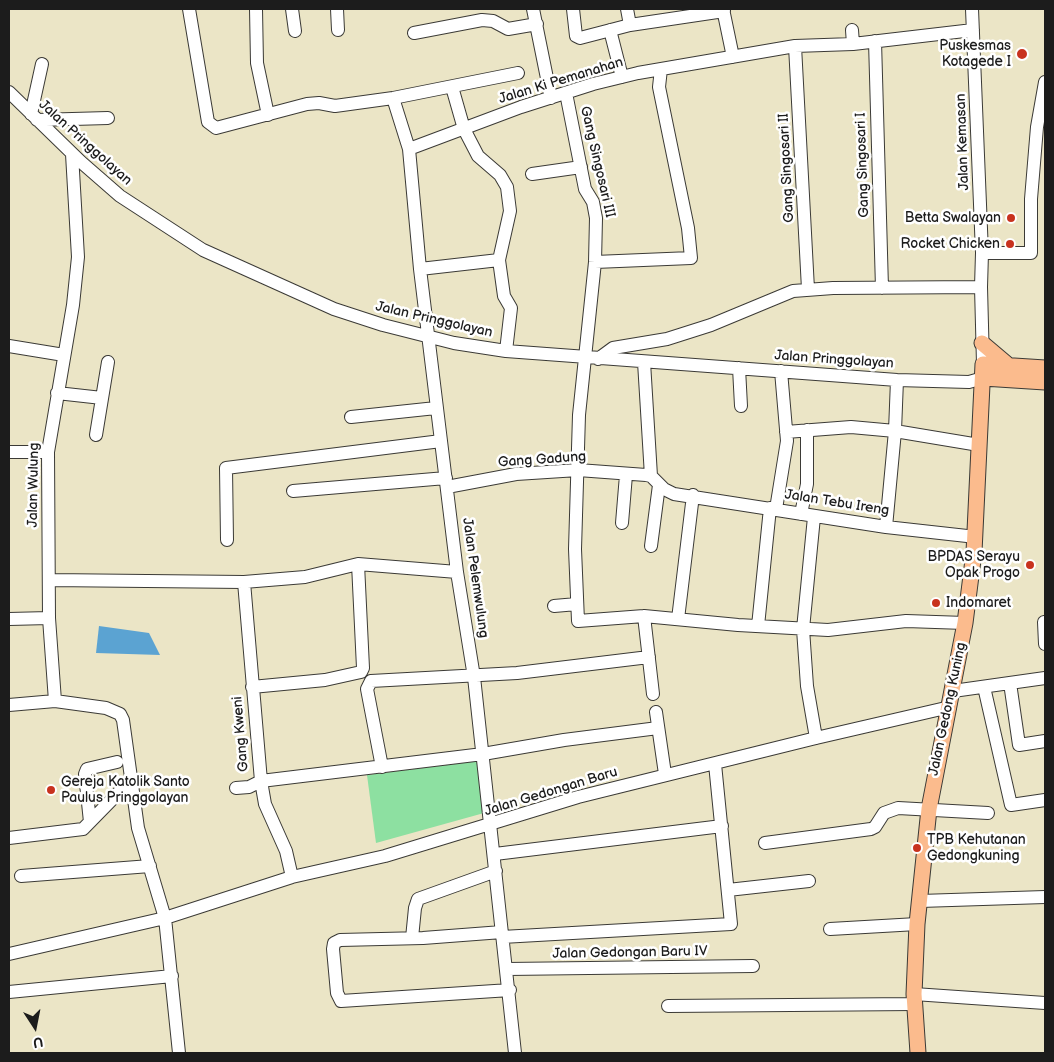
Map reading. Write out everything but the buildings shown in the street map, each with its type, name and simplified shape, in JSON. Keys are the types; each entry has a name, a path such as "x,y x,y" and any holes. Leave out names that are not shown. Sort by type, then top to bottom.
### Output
{"main road":[{"path":"982,343 1008,365"},
{"path":"983,371 1008,365 1045,368"},
{"path":"983,371 1045,382"},
{"name":"Jalan Gedong Kuning","path":"918,1053 914,999 916,924 936,763 953,691 965,623 976,537 983,371"}],"street":[{"path":"189,9 210,126 220,128 314,103 335,106 394,98 518,73"},
{"path":"256,9 257,63 268,115"},
{"path":"292,9 295,31"},
{"path":"336,9 338,30"},
{"path":"533,9 551,98"},
{"path":"573,9 577,38 679,14 724,10 733,57"},
{"path":"628,9 630,25"},
{"name":"Jalan Kemasan","path":"972,9 982,253 983,371"},
{"path":"414,32 482,20 493,21 508,29 537,24"},
{"path":"610,30 622,77"},
{"path":"852,30 853,44"},
{"name":"Jalan Ki Pemanahan","path":"409,148 566,93 622,77 795,46 853,44 973,30"},
{"name":"Gang Singosari I","path":"875,41 882,288"},
{"name":"Gang Singosari II","path":"795,46 808,289"},
{"path":"42,64 34,117 108,118"},
{"path":"595,262 691,258 688,228 659,87 661,69"},
{"path":"982,253 1031,252 1031,199 1040,165 1045,82"},
{"path":"452,87 464,129 478,156 500,175 507,187 510,211 499,260 504,296 511,308 506,351"},
{"name":"Jalan Pringgolayan","path":"9,92 72,154 120,196 203,250 334,309 383,326 454,343 506,351 644,362 897,380 969,382 983,371"},
{"name":"Gang Singosari III","path":"566,93 582,166 585,189 595,210 595,262 578,415 575,549 578,621 644,616"},
{"path":"394,98 409,148 428,336"},
{"name":"Jalan Wulung","path":"55,701 48,618 48,452 73,305 78,257 72,154"},
{"path":"532,174 582,166"},
{"path":"420,269 499,260"},
{"path":"598,358 613,348 659,341 688,333 793,291 808,289 981,287"},
{"name":"Jalan Pelemwulung","path":"428,336 457,572 474,677 492,825 515,1053"},
{"path":"9,346 64,355"},
{"path":"96,436 108,362"},
{"path":"644,362 655,481 651,546"},
{"path":"739,368 741,406"},
{"path":"758,626 773,508 785,460 786,432 781,371"},
{"path":"886,527 895,431 897,380"},
{"path":"57,393 102,398"},
{"path":"351,417 436,408"},
{"path":"786,432 836,426 895,431 979,445"},
{"path":"801,514 806,484 807,430"},
{"path":"227,540 226,468 441,442"},
{"path":"9,452 48,452"},
{"name":"Gang Gadung","path":"293,491 447,483 516,474 578,470 626,475 655,481 674,494 693,495"},
{"path":"622,523 626,475"},
{"path":"678,619 693,495"},
{"name":"Jalan Tebu Ireng","path":"693,495 773,508 814,517 976,537"},
{"path":"814,517 803,629 805,669 816,738"},
{"path":"48,580 244,582 305,578 358,564 457,572"},
{"path":"252,687 326,680 361,672 363,668 358,564"},
{"name":"Gang Kweni","path":"244,582 261,781 265,804 286,851 292,877"},
{"path":"554,606 576,604"},
{"path":"653,694 644,616 758,626 834,630 906,621 965,623"},
{"path":"9,619 48,618"},
{"path":"1044,622 1045,644"},
{"path":"382,767 367,689 369,682 474,677 649,657"},
{"path":"953,691 1045,678"},
{"path":"1010,683 1019,745 1045,741"},
{"path":"984,687 991,720 994,721 1010,804 1014,806 1045,800"},
{"path":"9,705 55,701 106,708 120,714 124,726 124,761 131,780 138,828 165,918 178,1053"},
{"name":"Jalan Gedongan Baru","path":"9,954 165,918 292,877 385,856 492,825 517,814 665,774 715,764 950,707"},
{"path":"656,712 665,774"},
{"path":"236,788 249,787 261,781 483,754 564,740 658,728"},
{"path":"90,822 85,774 87,769 124,761"},
{"path":"510,990 341,1001 336,993 334,943 340,940 728,926 731,922 715,764"},
{"path":"9,838 82,829 131,780"},
{"path":"764,843 871,829 875,827 884,813 898,808 988,813"},
{"path":"495,854 722,826"},
{"path":"21,876 150,866"},
{"path":"412,938 414,908 418,899 496,871"},
{"path":"728,890 809,881"},
{"path":"920,901 1045,897"},
{"path":"830,929 916,924"},
{"name":"Jalan Gedongan Baru IV","path":"507,969 753,966"},
{"path":"9,992 172,976"},
{"path":"668,1006 914,999 1045,1003"}],"green space":[{"path":"478,761 484,813 376,843 367,775"}],"water":[{"path":"99,626 149,633 160,655 96,653"}],"place":[{"name":"Puskesmas Kotagede I","path":"1022,54"},
{"name":"Betta Swalayan","path":"1011,218"},
{"name":"Rocket Chicken","path":"1010,244"},
{"name":"BPDAS Serayu Opak Progo","path":"1030,565"},
{"name":"Indomaret","path":"936,603"},
{"name":"Gereja Katolik Santo Paulus Pringgolayan","path":"51,790"},
{"name":"TPB Kehutanan Gedongkuning","path":"917,848"}]}
